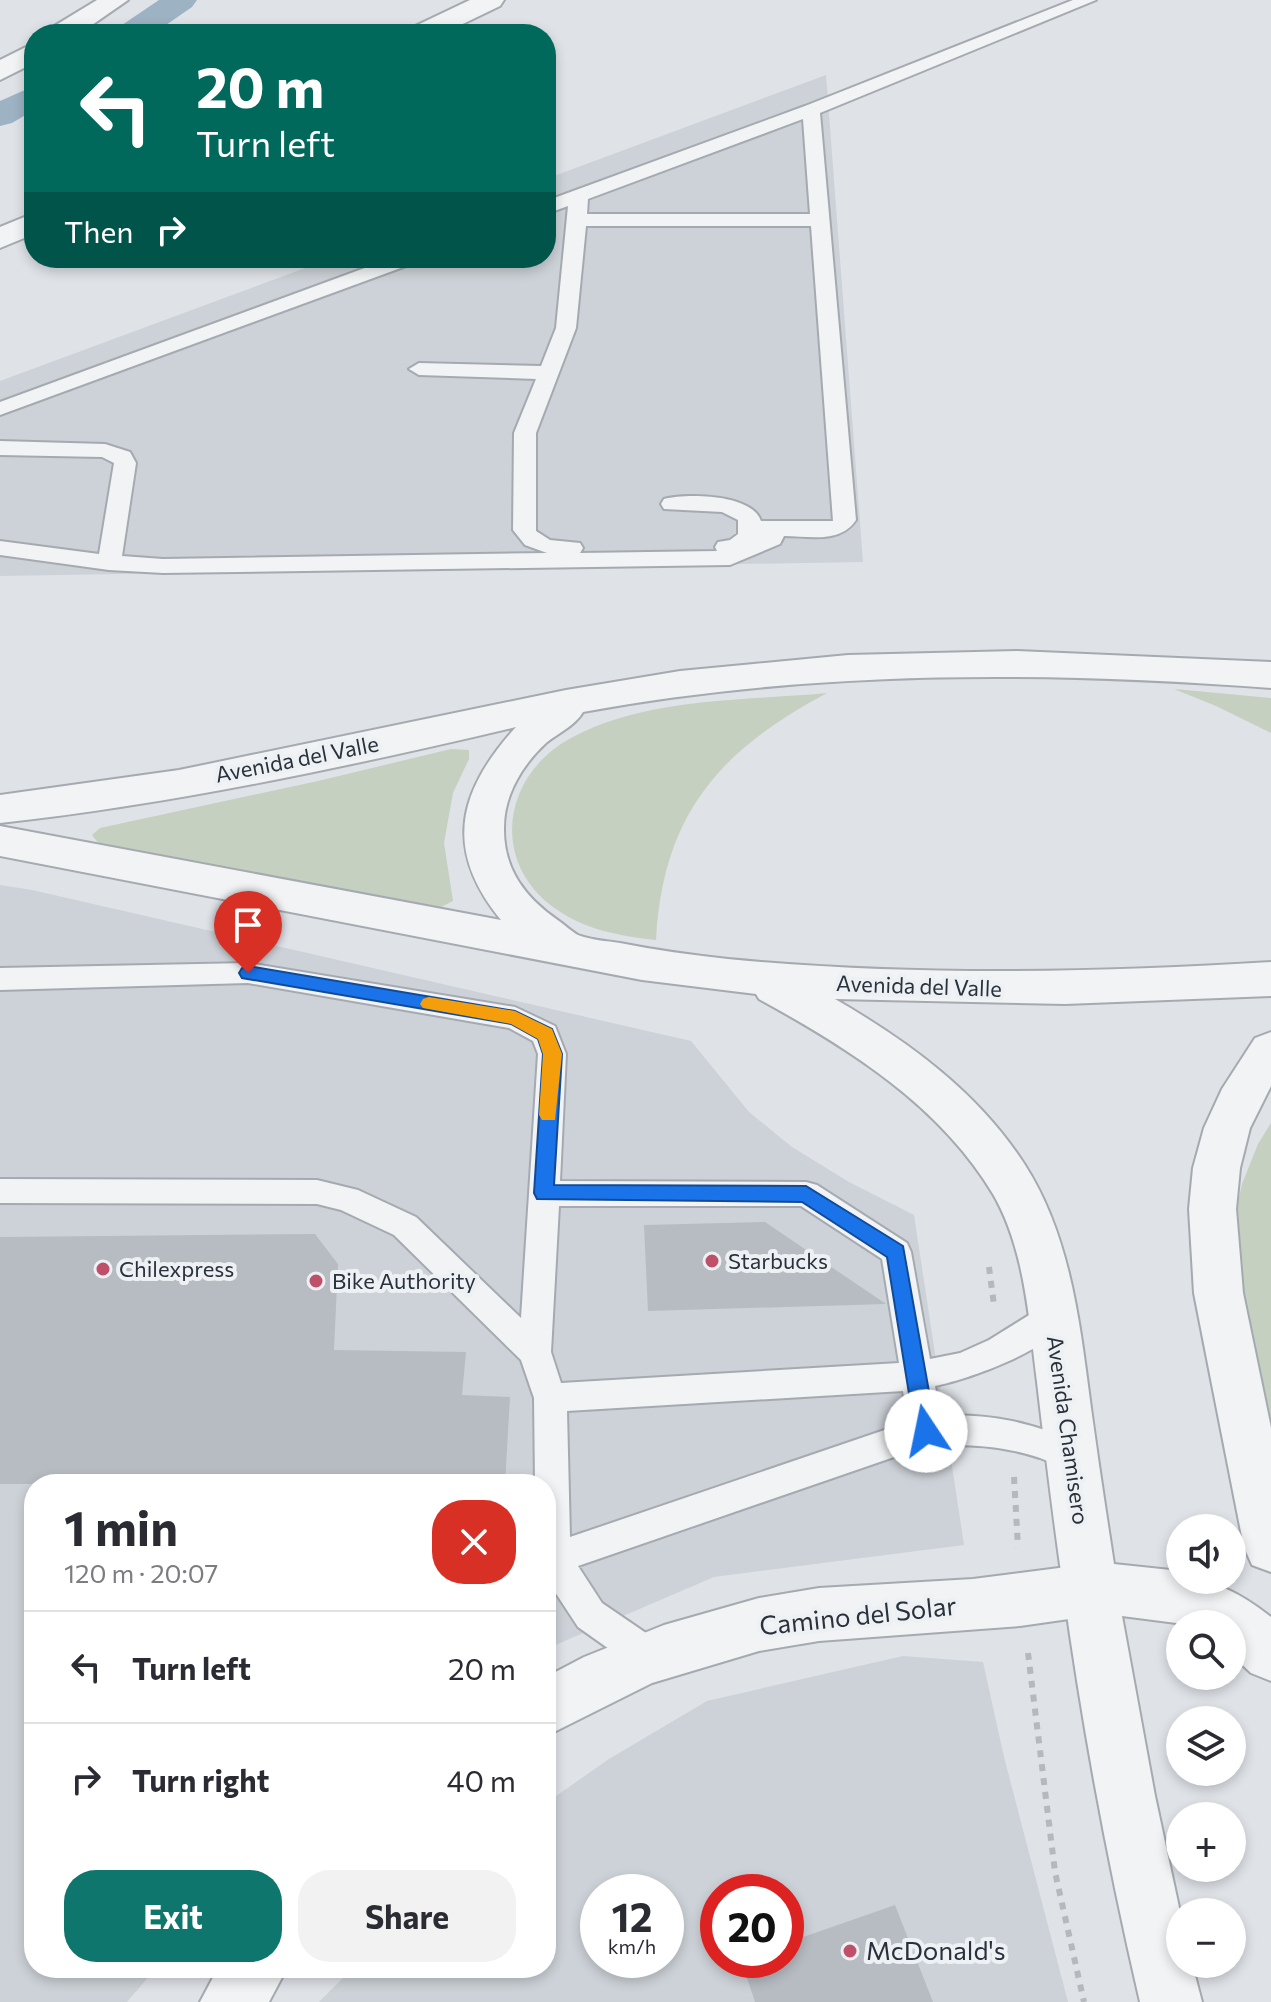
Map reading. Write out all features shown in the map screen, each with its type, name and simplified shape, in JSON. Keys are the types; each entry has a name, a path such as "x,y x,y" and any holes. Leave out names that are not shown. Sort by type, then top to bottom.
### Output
{"street":[{"path":"77,24 115,0"},
{"path":"442,24 491,0"},
{"path":"0,72 24,57"},
{"path":"0,239 24,227"},
{"name":"Avenida del Valle","path":"0,809 46,805 210,776 592,697 762,674 920,664 1114,665 1271,675"},
{"name":"Avenida del Valle","path":"570,949 528,922 499,888 484,853 484,810 499,770 513,750 548,719 592,697"},
{"name":"Avenida del Valle","path":"0,841 570,949 655,968 762,980 1034,989 1271,979"},
{"name":"Avenida Chamisero","path":"762,980 871,1041 935,1092 963,1120 996,1161 1023,1208 1035,1241 1053,1317 1090,1590 1144,1895 1171,2002"},
{"path":"1271,1050 1236,1101 1224,1135 1212,1209 1219,1302 1271,1547"},
{"name":"Camino del Solar","path":"556,1702 649,1656 723,1632 795,1617 1022,1601 1090,1590 1157,1592 1199,1601 1236,1622 1271,1654"},
{"path":"231,2002 249,1978"}],"lane":[{"path":"556,204 811,110 1088,0"},
{"path":"579,196 566,328 525,433 524,530 533,541 553,548 735,547 762,528 831,530 845,522 811,110"},
{"path":"576,220 821,220"},
{"path":"0,409 383,268"},
{"path":"419,369 549,373"},
{"path":"0,448 105,451 122,457 125,463 109,563"},
{"path":"0,548 109,563 163,566 730,558 772,539 749,517 726,506 672,504"},
{"path":"0,979 248,973 515,1018 545,1034 552,1054 535,1352 550,1398 550,1474"},
{"path":"0,1191 317,1192 347,1199 405,1226 535,1352"},
{"path":"544,1193 806,1194 896,1252 926,1431"},
{"path":"550,1398 915,1376 964,1366 1000,1350 1053,1317"},
{"path":"556,1566 926,1431 970,1429 1010,1433 1071,1454"},
{"path":"556,1577 590,1615 649,1656"}],"path":[{"path":"989,1264 1000,1350"},
{"path":"1010,1433 1022,1601 1042,1787 1068,1943 1084,2002"}],"shaded area":[{"path":"826,75 863,562 0,576 0,381 305,268 556,268 556,175"},
{"path":"0,885 691,1041 749,1112 792,1147 849,1182 914,1215 964,1545 714,1577 556,1645 556,1474 24,1474 24,1978 147,1978 127,2002 0,2002"},
{"path":"903,1656 983,1662 1004,1757 1068,2002 319,2002 343,1978 556,1978 556,1796 609,1759 707,1701"}],"green space":[{"path":"1174,689 1271,698 1271,733 1216,706"},
{"path":"827,693 756,738 727,763 704,791 685,822 670,856 656,940 616,934 565,915 533,887 519,865 513,842 513,818 519,795 531,773 548,754 571,738 600,725 663,708"},
{"path":"451,749 469,750 469,759 453,793 444,843 453,901 437,909 99,844 92,835 100,828"},
{"path":"1271,1123 1271,1419 1243,1300 1232,1229 1242,1184 1258,1144"}],"building":[{"path":"765,1222 886,1304 648,1311 644,1225"},
{"path":"315,1234 338,1264 334,1350 466,1352 462,1395 510,1397 506,1474 24,1474 24,1484 0,1484 0,1237"},
{"name":"McDonald's","path":"895,1905 933,2002 755,2002 747,1978 804,1978 804,1937"}],"waterway":[{"path":"146,24 181,0"},
{"path":"0,116 24,102"}],"slow traffic":[{"path":"429,1004 515,1018 545,1034 552,1054 549,1115"}],"place":[{"name":"Starbucks","path":"712,1261"},
{"name":"Chilexpress","path":"103,1269"},
{"name":"Bike Authority","path":"316,1281"},
{"name":"McDonald's","path":"850,1951"}],"route":[{"path":"248,973 515,1018 545,1034 552,1054 544,1193 806,1194 896,1252 926,1431"}]}
